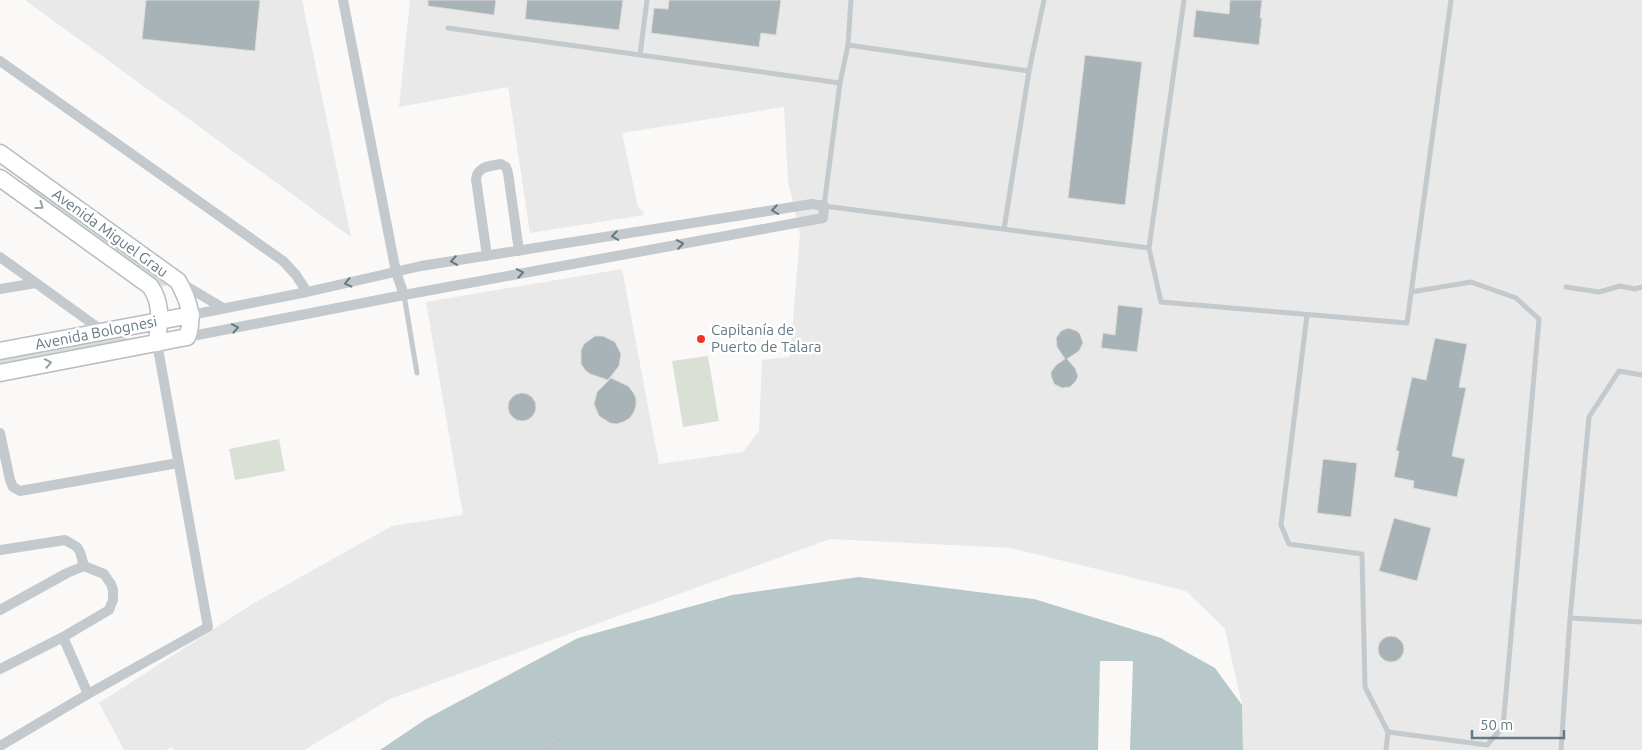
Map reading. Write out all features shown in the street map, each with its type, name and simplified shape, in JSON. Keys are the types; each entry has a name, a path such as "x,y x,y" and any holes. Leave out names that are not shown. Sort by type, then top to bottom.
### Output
{"main road":[{"name":"Avenida Miguel Grau","path":"0,153 178,281"},
{"path":"5,181 21,168"},
{"name":"Avenida Miguel Grau","path":"5,181 150,286 156,295 159,306 157,343"},
{"path":"178,281 187,298 191,315 191,327 188,337"},
{"name":"Avenida Bolognesi","path":"0,351 191,315"},
{"name":"Avenida Bolognesi","path":"0,373 188,337"}],"street":[{"path":"343,0 396,272 404,295"},
{"path":"0,61 283,261 296,275 307,292"},
{"path":"487,256 476,179 477,173 481,169 500,164 506,167 508,173 519,251"},
{"path":"188,337 823,218 824,206 812,204 421,266 307,292 191,315"},
{"path":"0,257 104,332"},
{"name":"Avenida Miguel Grau","path":"178,281 223,308"},
{"path":"0,289 36,282"},
{"path":"0,746 208,627 157,343"},
{"path":"0,434 10,480 14,487 20,491 178,463"},
{"path":"0,550 65,540 77,547 84,566"},
{"path":"0,610 67,572 84,566 98,571 108,579 113,590 113,600 109,610 63,637 0,669"},
{"path":"63,637 88,694"}],"lane":[{"path":"640,55 647,0"},
{"path":"851,0 848,45 840,82 824,206 1149,248"},
{"path":"1004,229 1029,71 1044,0"},
{"path":"1184,0 1149,248 1161,302 1407,323 1450,0"},
{"path":"448,28 840,82"},
{"path":"848,45 1029,71"},
{"path":"1388,732 1487,745 1503,727 1539,319 1516,298 1471,282 1411,292"},
{"path":"1566,287 1599,292 1620,286 1635,289 1642,287"},
{"path":"404,295 417,373"},
{"path":"1307,314 1281,525 1289,544 1362,554 1365,687 1388,732 1386,750"},
{"path":"1561,750 1570,618 1589,416 1618,371 1642,375"},
{"path":"1570,618 1642,622"}],"path":[{"path":"545,750 611,704"}],"shaded area":[{"path":"25,0 302,0 351,237"},
{"path":"410,0 1642,0 1642,750 1243,750 1242,705 1225,629 1186,591 1011,548 830,539 390,699 304,750 174,750 172,747 166,750 124,750 99,703 254,603 392,526 463,515 426,302 622,269 659,464 743,452 759,431 762,360 790,357 800,234 788,181 784,107 622,133 638,207 643,211 644,215 530,233 508,87 399,107"},
{"path":"29,183 166,278 168,285 162,286 25,187"},
{"path":"126,333 128,337 126,341 0,367 0,358"},
{"path":"708,356 719,421 683,427 672,361"},
{"path":"279,439 285,471 235,480 229,449"},
{"path":"859,577 1034,599 1161,638 1215,668 1242,705 1243,750 380,750 426,719 578,638 732,595"}],"pier":[{"path":"1100,661 1133,661 1130,750 1098,750"}],"building":[{"path":"146,0 260,0 255,51 142,39"},
{"path":"428,0 496,0 494,15 428,6"},
{"path":"527,0 623,0 619,30 525,19"},
{"path":"669,0 781,0 776,35 761,33 759,47 651,33 654,8 668,9"},
{"path":"1230,0 1262,0 1259,45 1193,37 1196,10 1229,14"},
{"path":"1085,55 1142,62 1125,205 1068,198"},
{"path":"1118,305 1143,308 1137,352 1101,348 1103,333 1115,335"},
{"path":"1068,328 1080,334 1083,343 1079,351 1067,359 1075,368 1078,376 1076,381 1070,387 1062,388 1054,384 1051,372 1056,365 1065,359 1057,347 1056,338 1061,331"},
{"path":"595,336 603,336 615,342 621,354 619,366 608,380 590,374 581,364 581,350 584,344"},
{"path":"1435,338 1467,344 1459,387 1466,388 1452,456 1465,459 1457,497 1413,488 1414,481 1394,477 1399,451 1396,451 1412,377 1426,380"},
{"path":"611,378 628,386 636,398 636,406 630,418 616,424 610,423 599,416 594,404 597,392"},
{"path":"522,393 532,397 536,407 532,417 522,421 512,417 508,407 512,397"},
{"path":"1323,459 1357,463 1351,517 1317,513"},
{"path":"1394,518 1431,528 1417,581 1379,571"},
{"path":"1391,636 1400,640 1404,649 1400,658 1391,662 1382,658 1378,649 1382,640"}],"place":[{"name":"Capitanía de Puerto de Talara","path":"701,339"}]}
